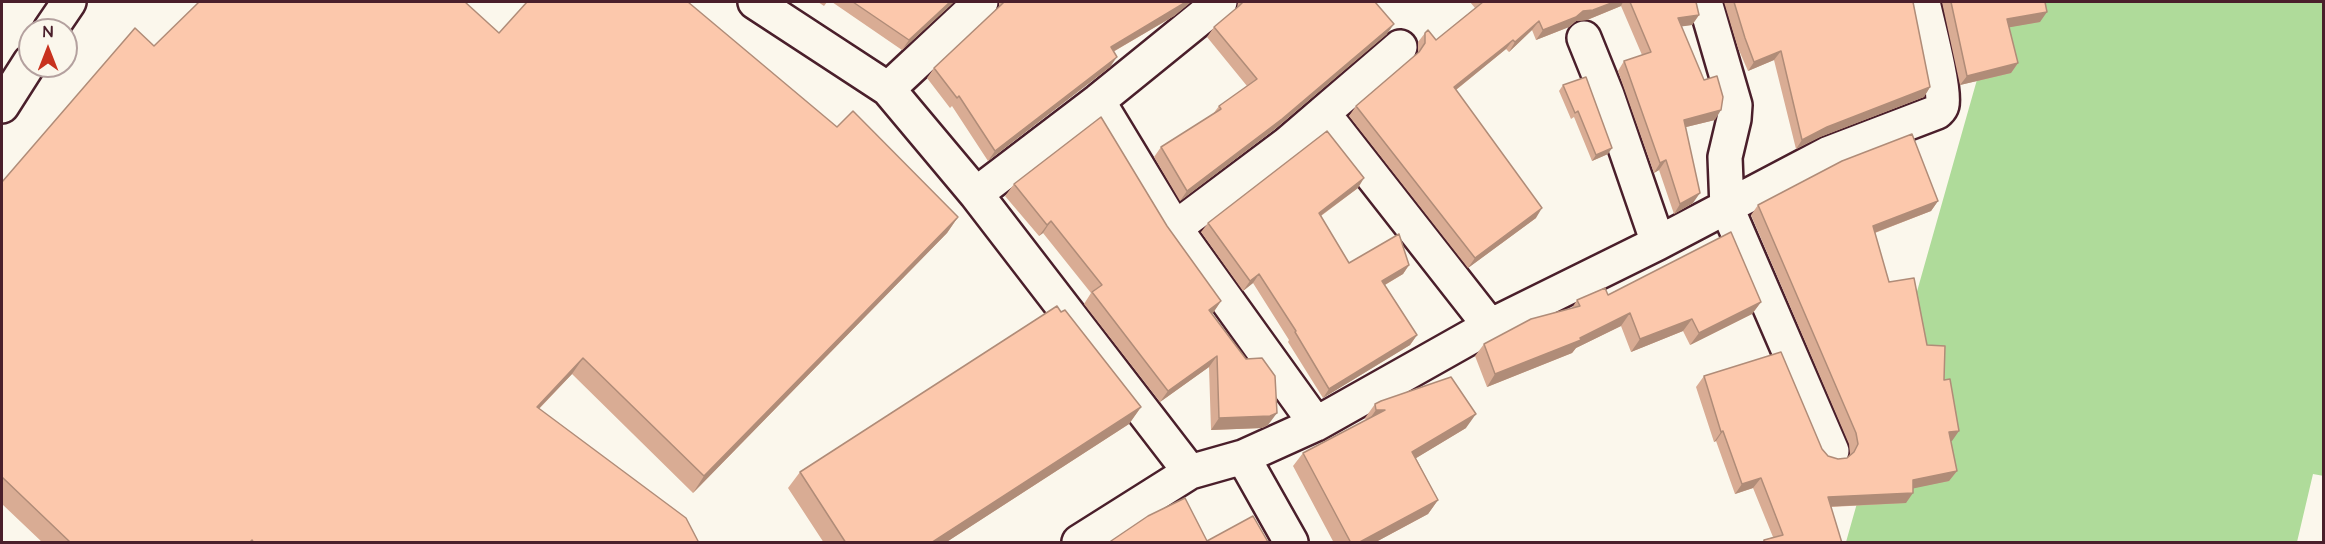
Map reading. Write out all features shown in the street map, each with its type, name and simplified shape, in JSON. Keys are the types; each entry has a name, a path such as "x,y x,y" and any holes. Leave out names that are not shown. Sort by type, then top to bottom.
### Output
{"street":[{"path":"58,18 69,2"},
{"path":"755,2 888,89 976,194 1190,472"},
{"path":"888,89 981,2"},
{"path":"976,194 1098,101 1220,2"},
{"path":"1705,2 1735,105 1725,157 1727,208 1832,450"},
{"path":"1086,541 1190,472 1243,457 1316,424 1490,326 1727,208 1827,154 1936,112 1942,108 1941,87 1923,2"},
{"path":"1584,38 1607,95 1658,243"},
{"path":"1175,228 1287,144 1400,47"},
{"path":"2,106 20,78"},
{"path":"1098,101 1175,228 1316,424"},
{"path":"1323,113 1490,326"},
{"path":"1243,457 1291,543"}],"green space":[{"path":"1999,2 2323,2 2324,476 2313,474 2297,542 1846,542"}],"building":[{"path":"199,2 465,2 499,33 527,2 688,2 837,127 853,111 958,217 704,476 583,358 537,407 686,518 699,543 254,543 252,540 249,543 71,543 2,477 2,182 135,28 154,46"},
{"path":"853,2 950,2 909,40"},
{"path":"1004,2 1186,2 1111,47 1117,57 995,151 959,96 957,98 934,68"},
{"path":"1243,2 1375,2 1394,24 1282,119 1187,191 1161,147 1221,109 1219,106 1257,79 1214,27"},
{"path":"1483,2 1614,2 1593,10 1583,11 1576,17 1543,30 1539,21 1515,42 1513,40 1454,87 1542,208 1475,258 1356,106 1419,52 1425,43 1425,33 1428,30 1436,40"},
{"path":"1630,2 1696,2 1699,15 1678,18 1704,80 1717,76 1723,97 1721,110 1684,120 1700,193 1680,204 1666,160 1660,163 1624,61 1651,52"},
{"path":"1734,2 1913,2 1930,87 1827,127 1802,140 1781,51 1754,62"},
{"path":"1951,2 2045,2 2047,12 2007,19 2018,63 1967,76"},
{"path":"1586,77 1612,148 1596,155 1578,111 1575,113 1563,85"},
{"path":"1101,117 1167,226 1221,301 1209,310 1246,359 1262,358 1275,376 1277,413 1270,416 1219,418 1217,356 1168,391 1092,292 1102,285 1051,221 1047,225 1014,184"},
{"path":"1327,131 1364,178 1319,213 1349,263 1399,234 1409,265 1382,281 1417,335 1329,389 1296,331 1259,274 1250,281 1208,223"},
{"path":"1912,134 1938,201 1873,226 1889,282 1914,278 1927,345 1945,346 1944,380 1950,379 1959,431 1949,432 1957,471 1913,480 1913,493 1828,497 1842,543 1764,543 1764,540 1783,535 1761,478 1742,484 1723,431 1721,432 1704,376 1781,352 1822,449 1828,456 1838,459 1847,458 1858,444 1856,433 1758,205 1842,161"},
{"path":"1731,232 1761,302 1699,333 1692,319 1640,339 1630,313 1580,338 1581,340 1495,374 1484,344 1531,319 1580,306 1577,300 1605,288 1608,295"},
{"path":"1057,306 1061,312 1065,310 1141,407 931,543 846,543 800,472"},
{"path":"1451,377 1476,414 1412,452 1438,500 1358,543 1351,543 1303,453 1385,410 1376,410 1375,404"},
{"path":"1185,498 1207,541 1253,516 1268,542 1108,543 1148,516"}]}
